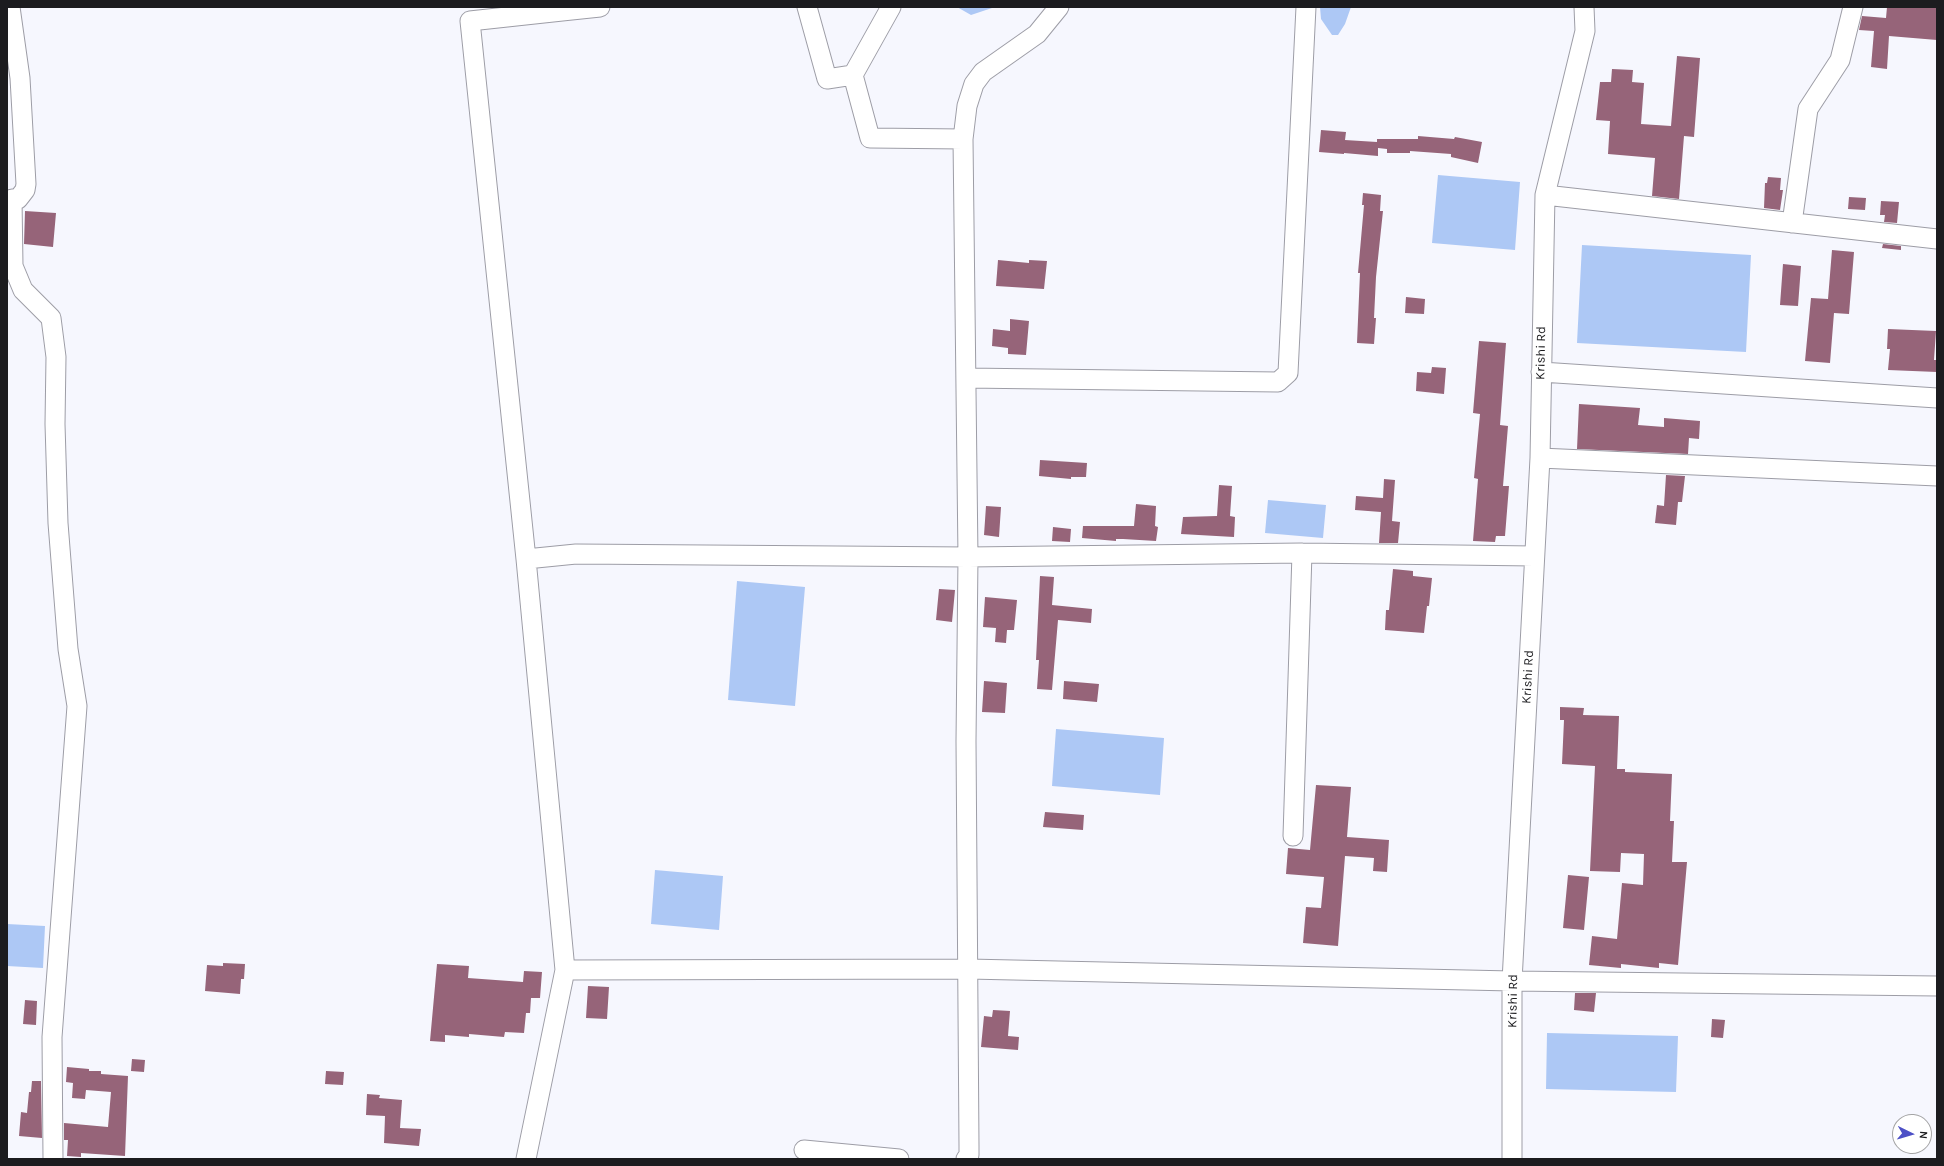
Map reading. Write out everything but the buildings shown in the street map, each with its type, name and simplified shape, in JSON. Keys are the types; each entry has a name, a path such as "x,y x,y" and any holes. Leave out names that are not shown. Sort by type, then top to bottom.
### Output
{"street":[{"path":"10,7 20,78 26,184 25,190 18,199 10,199 13,266 23,290 51,318 56,357 58,523 68,649 77,706 52,1037 53,1159"},
{"path":"526,1159 565,970 526,559 470,21 561,9 600,7"},
{"path":"807,7 827,80 853,75"},
{"path":"891,7 853,75 870,138 963,139"},
{"path":"966,1159 969,1155 966,733 968,557 963,139 967,106 974,84 983,72 1037,34 1059,7"},
{"path":"966,378 1278,382 1288,373 1306,7"},
{"name":"Krishi Rd","path":"1512,1159 1512,981 1540,458 1545,195 1585,31 1584,7"},
{"path":"1792,223 1808,109 1840,60 1853,7"},
{"path":"1545,195 1937,239"},
{"path":"1541,372 1937,398"},
{"path":"1540,458 1937,476"},
{"path":"526,559 576,554 968,557 1302,553 1534,556"},
{"path":"1293,836 1302,553"},
{"path":"565,970 968,969 1512,981 1937,986"},
{"path":"804,1150 899,1159"}],"water":[{"path":"957,7 995,7 971,15"},
{"path":"1320,7 1351,7 1345,24 1338,35 1332,35 1321,19"},
{"path":"1438,175 1520,182 1515,250 1432,243"},
{"path":"1582,245 1751,255 1746,352 1577,343"},
{"path":"1268,500 1326,505 1323,538 1265,533"},
{"path":"737,581 805,587 795,706 728,700"},
{"path":"1056,729 1164,738 1160,795 1052,786"},
{"path":"655,870 723,876 719,930 651,924"},
{"path":"7,924 45,926 43,968 7,966"},
{"path":"1547,1033 1678,1036 1676,1092 1546,1089"}]}
